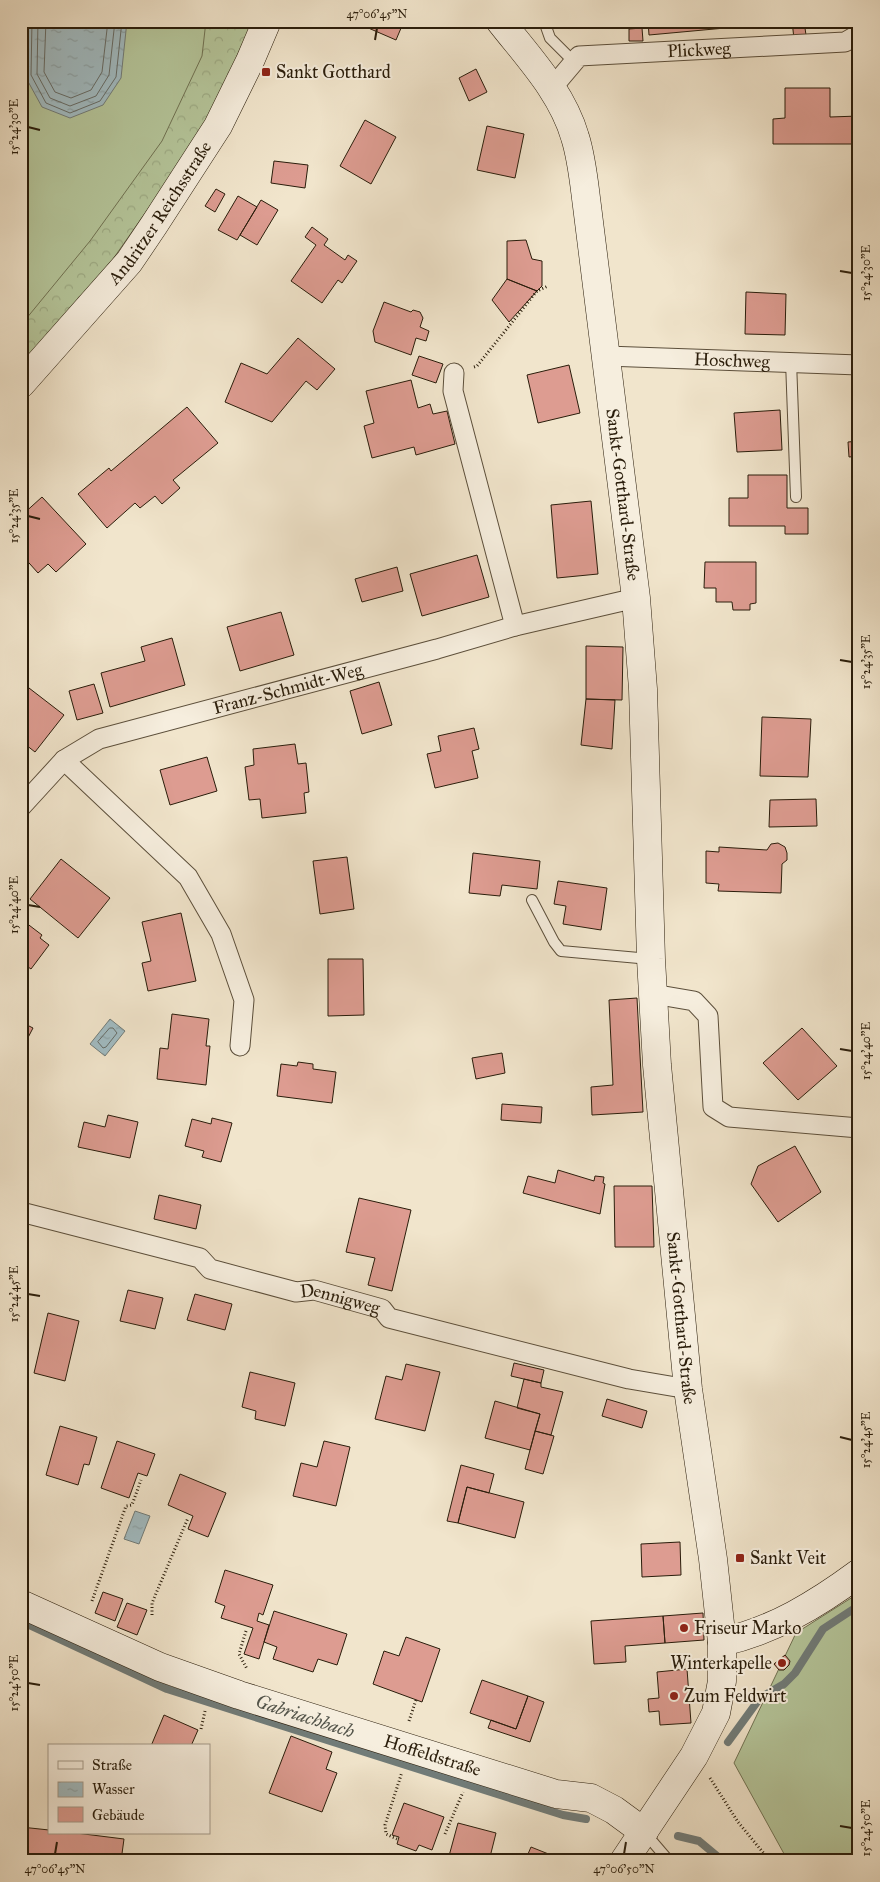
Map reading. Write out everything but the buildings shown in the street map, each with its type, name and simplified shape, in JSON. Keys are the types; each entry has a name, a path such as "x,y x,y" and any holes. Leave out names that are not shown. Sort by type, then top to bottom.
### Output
{"main road":[{"name":"Andritzer Reichsstraße","path":"21,384 129,262 218,126 250,61 267,21"},
{"name":"Sankt-Gotthard-Straße","path":"500,21 552,88 564,109 575,137 582,167 636,598 643,689 651,959 657,1065 688,1389 713,1559 722,1642 722,1681 716,1713 694,1756 624,1861"},
{"path":"722,1642 769,1628 809,1607 859,1573"},
{"name":"Hoffeldstraße","path":"21,1604 160,1667 216,1687 556,1794 591,1798 614,1810 644,1832"}],"street":[{"name":"Plickweg","path":"574,62 579,56 845,42 859,34"},
{"path":"552,88 574,62"},
{"name":"Hoschweg","path":"606,356 791,361 859,365"},
{"path":"454,373 453,391 515,626"},
{"name":"Franz-Schmidt-Weg","path":"21,807 64,760 99,739 437,649 515,626 636,598"},
{"path":"64,760 188,877 221,934 244,1000 240,1046"},
{"path":"653,994 694,1001 708,1016 713,1107 729,1117 859,1128"},
{"name":"Dennigweg","path":"21,1212 200,1258 210,1269 296,1292 314,1290 382,1309 389,1318 629,1379 688,1389"}],"lane":[{"path":"544,21 550,38 574,62"},
{"path":"791,361 796,497"},
{"path":"532,900 554,942 561,951 651,959"},
{"path":"644,1832 669,1861"}],"path":[{"path":"454,373 477,366 537,291 548,286"},
{"path":"92,1600 126,1506 132,1505 141,1480"},
{"path":"152,1615 152,1603 188,1518"},
{"path":"246,1631 239,1654 247,1670"},
{"path":"407,1727 416,1700"},
{"path":"201,1729 206,1708"},
{"path":"694,1756 708,1774 738,1822 770,1861"},
{"path":"397,1839 386,1834 385,1825 402,1772"},
{"path":"444,1834 464,1790"}],"green space":[{"path":"21,21 253,21 113,259 21,368"},
{"path":"206,21 253,21 204,129 113,259 21,368 21,325 90,241 162,141 202,56"},
{"path":"859,1593 859,1861 788,1861 734,1763 796,1633"}],"water":[{"path":"27,21 127,21 121,78 103,105 70,118 42,107 25,76"},
{"path":"110,1019 125,1031 105,1056 90,1044"},
{"path":"135,1511 150,1516 139,1544 124,1539"}],"waterway":[{"path":"728,1742 760,1698 784,1684 795,1673 823,1629 852,1610"},
{"name":"Gabriachbach","path":"21,1621 167,1689 563,1815 586,1819"},
{"name":"Gabriachbach","path":"678,1836 699,1841 723,1861"}],"place":[{"name":"Sankt Gotthard","path":"266,72"},
{"name":"Sankt Veit","path":"740,1558"},
{"name":"Friseur Marko","path":"684,1628"},
{"name":"Winterkapelle","path":"782,1663"},
{"name":"Zum Feldwirt","path":"674,1696"}]}
